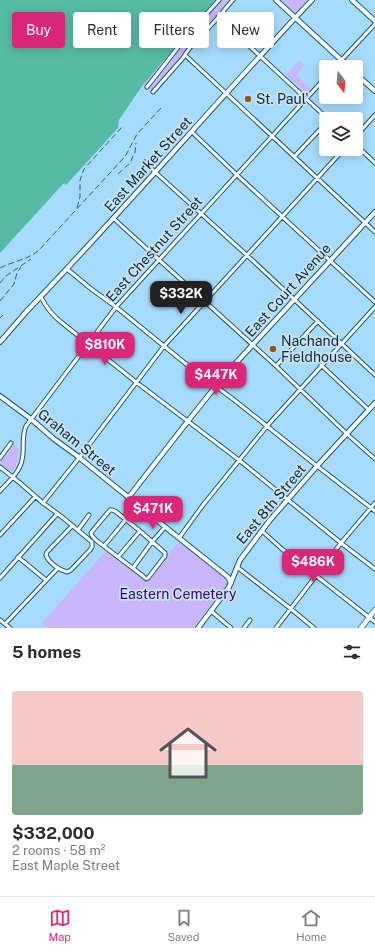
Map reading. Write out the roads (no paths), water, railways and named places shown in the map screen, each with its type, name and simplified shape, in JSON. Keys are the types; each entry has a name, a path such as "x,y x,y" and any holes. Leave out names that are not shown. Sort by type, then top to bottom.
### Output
{"main road":[{"path":"361,628 375,610"}],"street":[{"path":"147,87 190,32 220,0"},
{"path":"222,12 233,0"},
{"path":"276,0 341,60 375,22 352,0"},
{"name":"East Market Street","path":"0,342 192,132 225,93 312,0"},
{"path":"153,92 217,18"},
{"path":"251,48 320,112"},
{"path":"185,56 375,232"},
{"path":"363,80 375,91"},
{"name":"East Chestnut Street","path":"0,491 20,468 22,461 22,439 24,431 31,419 116,307 319,85"},
{"path":"363,128 375,115"},
{"path":"294,157 319,130"},
{"path":"192,132 375,302"},
{"path":"363,152 375,163"},
{"path":"43,503 164,346 338,156"},
{"path":"145,162 154,172 295,299 375,375"},
{"name":"East Court Avenue","path":"128,498 216,386 375,212"},
{"path":"113,218 300,388 375,459"},
{"path":"67,269 375,512"},
{"path":"41,297 47,308 54,316 136,382 239,460 375,569"},
{"path":"179,538 203,505 266,426 375,307"},
{"path":"276,366 318,321"},
{"path":"321,365 369,410"},
{"name":"Graham Street","path":"0,396 31,419 54,439 228,577 231,582"},
{"name":"East 8th Street","path":"198,628 230,587 240,560 262,531 317,466 375,403"},
{"path":"0,458 11,444"},
{"path":"0,467 92,542 92,547 70,571 65,572 58,568 48,559 46,555 47,552 72,526"},
{"path":"0,535 35,497"},
{"path":"276,628 341,543 375,504"},
{"path":"104,546 138,505"},
{"path":"112,510 140,531 166,554 146,579 91,534 112,510"},
{"path":"0,578 57,514"},
{"path":"78,530 89,515"},
{"path":"133,568 165,527"},
{"path":"118,557 140,531"},
{"path":"262,531 282,549 375,622"},
{"path":"18,558 46,580"},
{"path":"237,567 314,628"},
{"path":"5,624 58,568"},
{"path":"211,612 231,628"},
{"path":"0,620 10,628"},
{"path":"244,628 250,620"}],"railway":[{"path":"0,268 30,256 39,250 121,161 126,155 137,134 161,108"},
{"path":"77,208 80,197 80,180 84,169 122,127"},
{"path":"118,174 130,163 135,152 136,143"},
{"path":"0,283 6,276 31,259"},
{"path":"0,301 14,284 17,273 21,267"},
{"path":"0,318 3,315"}],"place":[{"name":"St. Paul'","path":"248,99"},
{"name":"Nachand Fieldhouse","path":"273,349"}],"park label":[{"name":"Eastern Cemetery","path":"178,594"}]}
